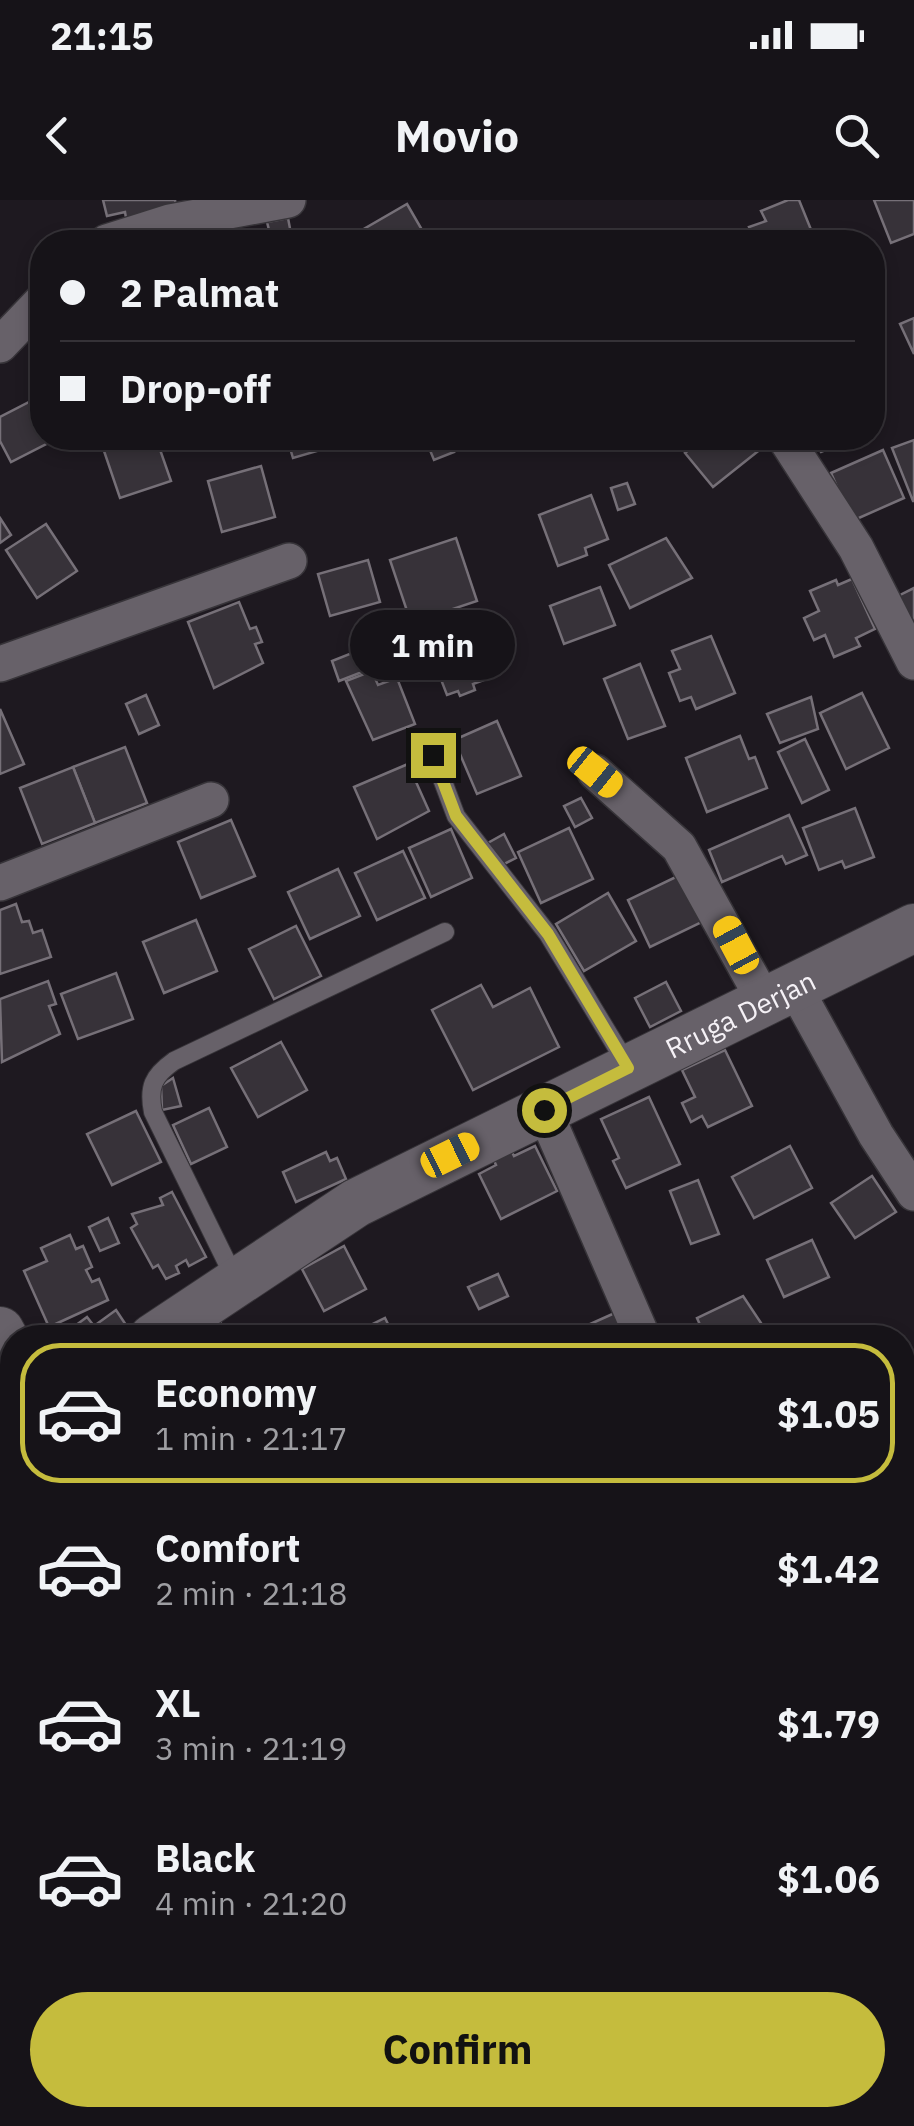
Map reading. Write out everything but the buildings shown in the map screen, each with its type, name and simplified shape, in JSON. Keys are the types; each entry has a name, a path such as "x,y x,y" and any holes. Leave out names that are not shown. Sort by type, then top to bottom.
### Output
{"street":[{"path":"145,230 288,200"},
{"path":"0,345 30,314"},
{"path":"793,450 856,548 914,662"},
{"path":"0,664 288,561"},
{"path":"595,772 679,847 914,1193"},
{"path":"0,883 211,800"},
{"name":"Rruga Derjan","path":"171,1325 356,1203 914,928"},
{"path":"544,1110 637,1325"}],"lane":[{"path":"433,755 456,816 548,934 628,1068"},
{"path":"236,1279 153,1112 150,1094 156,1074 174,1061 445,932"}],"route":[{"path":"433,755 456,816 548,934 628,1068 544,1110"}]}
